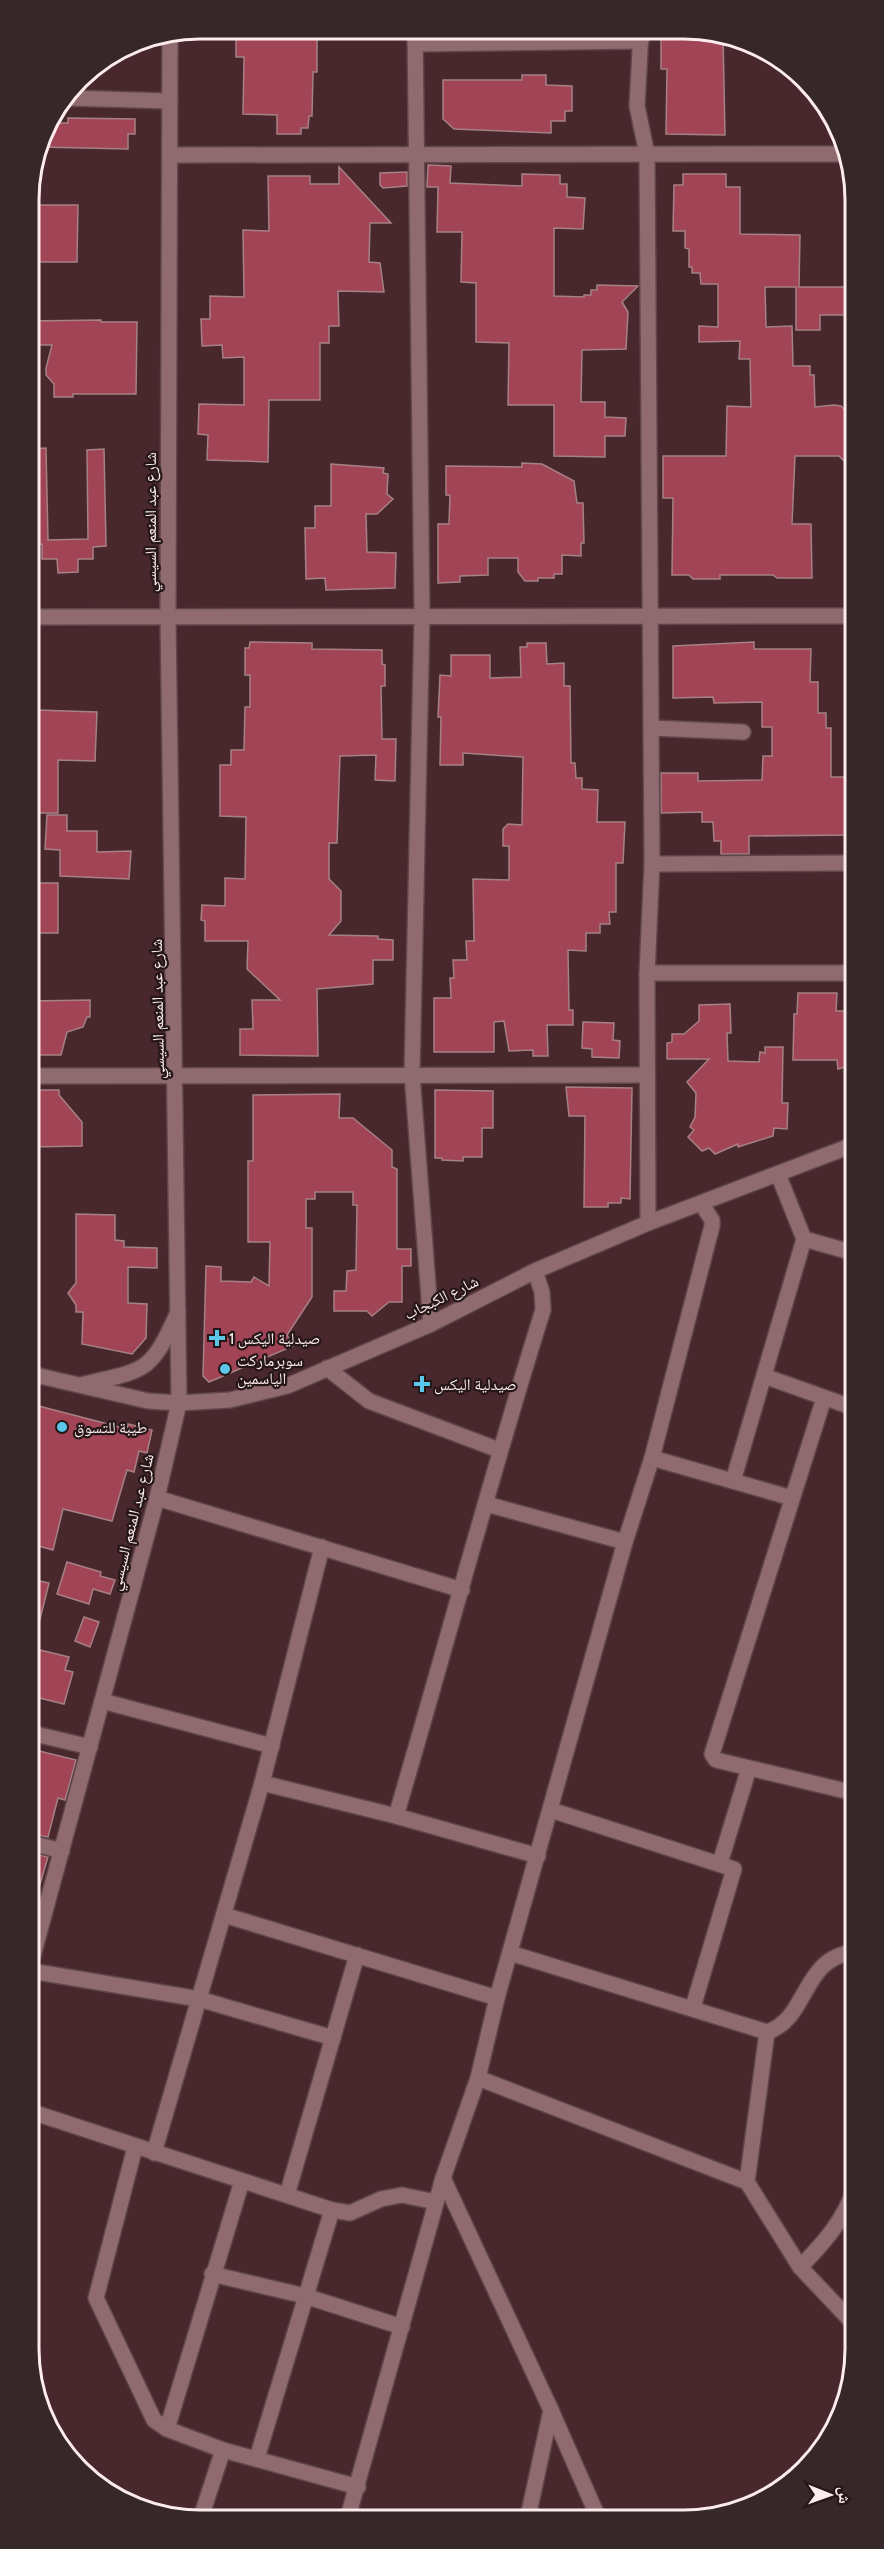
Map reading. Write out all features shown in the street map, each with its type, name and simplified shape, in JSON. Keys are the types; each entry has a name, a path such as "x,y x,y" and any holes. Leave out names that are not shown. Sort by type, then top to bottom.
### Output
{"street":[{"path":"415,39 422,616 412,1074 431,1324"},
{"path":"641,39 638,106 647,154 651,616 652,864 648,973 648,1223"},
{"name":"شارع عبد المنعم السيسي","path":"39,1934 157,1498 179,1403 168,617 170,42"},
{"path":"75,98 170,101"},
{"path":"170,155 838,154"},
{"path":"39,617 845,616"},
{"path":"651,728 743,732"},
{"path":"652,864 845,863"},
{"path":"648,973 845,973"},
{"path":"39,1076 647,1075"},
{"name":"شارع الكبجاب","path":"39,1376 148,1401 179,1403 230,1400 286,1386 431,1324 535,1270 648,1223 845,1148"},
{"path":"733,1481 804,1239 778,1174"},
{"path":"350,2510 443,2178 478,2078 497,1998 626,1542 652,1458 712,1226 712,1220 701,1203"},
{"path":"804,1239 845,1250"},
{"path":"396,1815 462,1590 499,1450 543,1310 542,1292 535,1270"},
{"path":"80,1385 126,1375 144,1368 161,1351 178,1312"},
{"path":"327,1368 369,1401 499,1450"},
{"path":"764,1376 845,1405"},
{"path":"824,1398 712,1754 716,1760 845,1791"},
{"path":"652,1458 792,1498"},
{"path":"157,1498 462,1590"},
{"path":"486,1504 626,1542"},
{"path":"154,2153 262,1783 322,1547"},
{"path":"102,1701 272,1746"},
{"path":"39,1735 90,1747"},
{"path":"720,1863 749,1768"},
{"path":"262,1783 396,1815 538,1856"},
{"path":"551,1810 731,1867 734,1874 693,2007"},
{"path":"39,1846 62,1851"},
{"path":"224,1915 497,1998"},
{"path":"510,1953 693,2007 767,2032 787,2024 817,1970 830,1959 845,1955"},
{"path":"287,2195 357,1955"},
{"path":"39,1972 200,1998 333,2038"},
{"path":"747,2182 767,2032"},
{"path":"478,2078 747,2182 801,2267 845,2314"},
{"path":"39,2114 332,2210 350,2212 381,2199 402,2195 436,2202"},
{"path":"135,2147 96,2298 154,2420 167,2429 223,2450 257,2457 358,2487"},
{"path":"443,2178 595,2510"},
{"path":"167,2429 242,2181"},
{"path":"257,2457 332,2210"},
{"path":"801,2267 829,2238 845,2215"},
{"path":"212,2274 305,2296 402,2327"},
{"path":"529,2510 550,2410"},
{"path":"203,2510 223,2450"}],"building":[{"path":"236,39 317,39 317,72 313,72 312,116 309,116 308,128 301,128 301,134 277,134 277,115 243,114 244,57 236,57"},
{"path":"661,39 694,39 723,44 725,135 666,134 667,69 661,69"},
{"path":"522,75 546,75 546,85 572,86 572,111 565,111 565,121 551,121 551,133 454,129 443,119 443,80 522,80"},
{"path":"68,118 135,119 135,134 128,134 128,149 48,147 59,123 68,123"},
{"path":"428,165 451,166 450,183 522,186 522,174 560,175 560,184 567,184 567,197 585,198 583,229 554,228 554,296 584,297 584,295 591,295 591,290 597,290 597,285 638,286 622,302 628,312 626,349 582,350 581,402 605,402 605,417 626,418 625,436 605,436 605,457 554,456 554,405 508,405 509,343 476,342 476,283 461,282 462,232 437,232 438,187 427,187"},
{"path":"339,167 391,223 370,223 369,262 380,263 384,292 338,291 339,326 329,326 329,343 320,343 320,400 269,400 268,462 207,460 208,435 198,434 199,404 244,405 244,357 223,358 222,345 202,346 201,319 210,319 210,296 244,297 243,230 269,231 268,176 310,176 310,184 339,184"},
{"path":"407,172 407,186 383,188 380,185 380,173"},
{"path":"683,174 726,174 726,187 740,187 740,234 800,235 799,287 845,287 845,315 820,315 820,330 796,330 796,287 765,287 766,327 792,326 793,366 810,366 810,375 814,375 815,407 834,405 841,406 845,410 845,462 839,456 795,456 792,524 811,524 812,578 720,575 720,579 693,579 689,575 672,575 673,498 663,498 663,456 726,456 727,406 751,407 750,359 739,359 740,341 699,342 699,326 718,327 718,284 701,284 700,273 692,273 692,267 689,267 689,249 685,248 685,231 673,231 674,185 683,185"},
{"path":"39,205 78,205 77,262 39,262"},
{"path":"39,321 137,322 136,394 73,394 73,397 54,397 54,384 46,375 52,345 39,345"},
{"path":"39,448 46,448 48,540 88,539 87,450 104,449 106,546 93,547 93,559 78,559 78,572 58,573 57,559 42,559 42,544 39,544"},
{"path":"522,463 542,464 574,481 577,503 583,503 584,543 581,543 581,556 562,555 562,574 554,574 554,578 525,581 518,572 518,558 488,558 488,575 460,576 460,582 438,583 438,524 449,524 450,495 446,495 446,466 522,467"},
{"path":"331,464 384,468 383,473 388,474 387,494 393,499 377,514 366,514 367,552 396,553 395,588 326,590 325,578 306,579 305,528 315,528 315,506 331,506"},
{"path":"250,642 312,643 312,649 382,650 382,664 385,665 385,686 381,686 382,739 396,739 395,781 375,780 376,755 340,756 337,843 329,843 329,879 341,891 341,921 329,935 378,936 378,939 393,940 393,960 373,960 373,984 317,989 318,1056 240,1055 240,1029 253,1029 252,1000 280,1000 247,969 248,941 205,941 205,921 201,920 202,905 225,906 225,878 245,879 246,817 220,816 220,765 231,765 231,750 244,750 245,707 250,707 250,675 245,675 245,648 249,648"},
{"path":"754,642 754,649 811,649 810,682 818,682 818,713 826,713 826,728 831,728 831,777 845,777 845,835 749,836 749,854 721,854 721,841 714,841 713,822 702,822 702,812 661,813 661,773 698,773 698,781 762,780 763,756 772,756 772,727 762,727 762,702 714,703 713,697 673,698 673,646"},
{"path":"527,643 546,643 547,664 564,663 564,686 570,686 571,763 575,763 576,778 582,778 582,789 598,790 597,822 625,822 623,863 616,863 616,912 609,912 610,924 600,924 600,933 586,933 586,951 568,950 569,1010 573,1010 573,1025 547,1025 548,1056 533,1056 533,1050 509,1051 504,1021 494,1022 494,1052 434,1052 434,998 451,998 450,978 454,978 453,960 467,960 466,941 474,941 473,879 509,880 509,846 503,846 503,829 508,824 522,825 523,757 463,753 463,765 440,765 441,717 438,717 440,675 451,676 451,655 490,655 490,678 521,677 520,647 527,647"},
{"path":"39,710 97,712 95,761 58,760 58,813 39,813"},
{"path":"47,815 67,815 67,831 97,831 97,852 131,851 129,879 60,876 60,850 45,849"},
{"path":"39,883 58,883 58,933 39,933"},
{"path":"798,993 837,993 836,1011 845,1011 845,1067 838,1069 837,1060 793,1060 794,1014 797,1014"},
{"path":"90,1000 90,1017 87,1017 83,1027 67,1032 61,1055 39,1055 39,1001"},
{"path":"730,1004 731,1033 727,1033 728,1061 759,1062 760,1052 765,1053 765,1047 783,1047 782,1103 788,1103 787,1129 774,1128 773,1136 738,1147 738,1144 715,1154 709,1148 702,1151 688,1137 694,1130 690,1127 695,1117 696,1093 687,1082 709,1059 667,1059 667,1043 672,1042 672,1034 684,1034 699,1021 699,1005"},
{"path":"583,1022 614,1023 613,1040 620,1041 619,1058 592,1057 592,1049 582,1048"},
{"path":"566,1087 632,1088 630,1199 621,1198 621,1203 608,1203 608,1207 584,1207 585,1116 569,1116"},
{"path":"39,1090 59,1090 59,1095 82,1122 82,1146 39,1147"},
{"path":"435,1090 493,1091 493,1128 482,1128 482,1157 463,1157 463,1161 435,1158"},
{"path":"340,1094 339,1118 353,1118 392,1150 392,1167 397,1169 397,1249 411,1249 411,1266 402,1266 402,1302 389,1302 372,1316 367,1311 334,1311 334,1291 346,1291 347,1271 356,1270 357,1205 353,1205 353,1192 315,1192 315,1199 306,1199 306,1228 312,1228 312,1297 287,1335 293,1346 209,1382 203,1376 206,1266 221,1267 221,1281 251,1282 254,1277 269,1286 270,1242 248,1242 248,1161 253,1161 253,1095"},
{"path":"76,1214 115,1215 115,1240 124,1241 124,1247 157,1248 157,1268 128,1267 128,1303 147,1304 146,1338 132,1354 82,1344 83,1312 76,1312 76,1305 68,1293 76,1283"},
{"path":"39,1406 127,1429 128,1424 152,1430 147,1453 139,1451 134,1472 127,1470 112,1521 63,1509 53,1550 39,1546"},
{"path":"67,1562 101,1572 100,1576 115,1580 110,1594 93,1589 89,1604 57,1594"},
{"path":"39,1581 49,1583 39,1623"},
{"path":"84,1617 99,1622 90,1647 75,1641"},
{"path":"40,1650 69,1657 65,1670 73,1672 64,1704 39,1698"},
{"path":"39,1751 76,1760 65,1800 58,1798 48,1837 39,1835"},
{"path":"39,1855 48,1857 39,1887"}],"place":[{"name":"صيدلية اليكس 1","path":"217,1338"},
{"name":"سوبرماركت الياسمين","path":"225,1369"},
{"name":"صيدلية اليكس","path":"422,1384"},
{"name":"طيبة للتسوق","path":"62,1427"}]}
